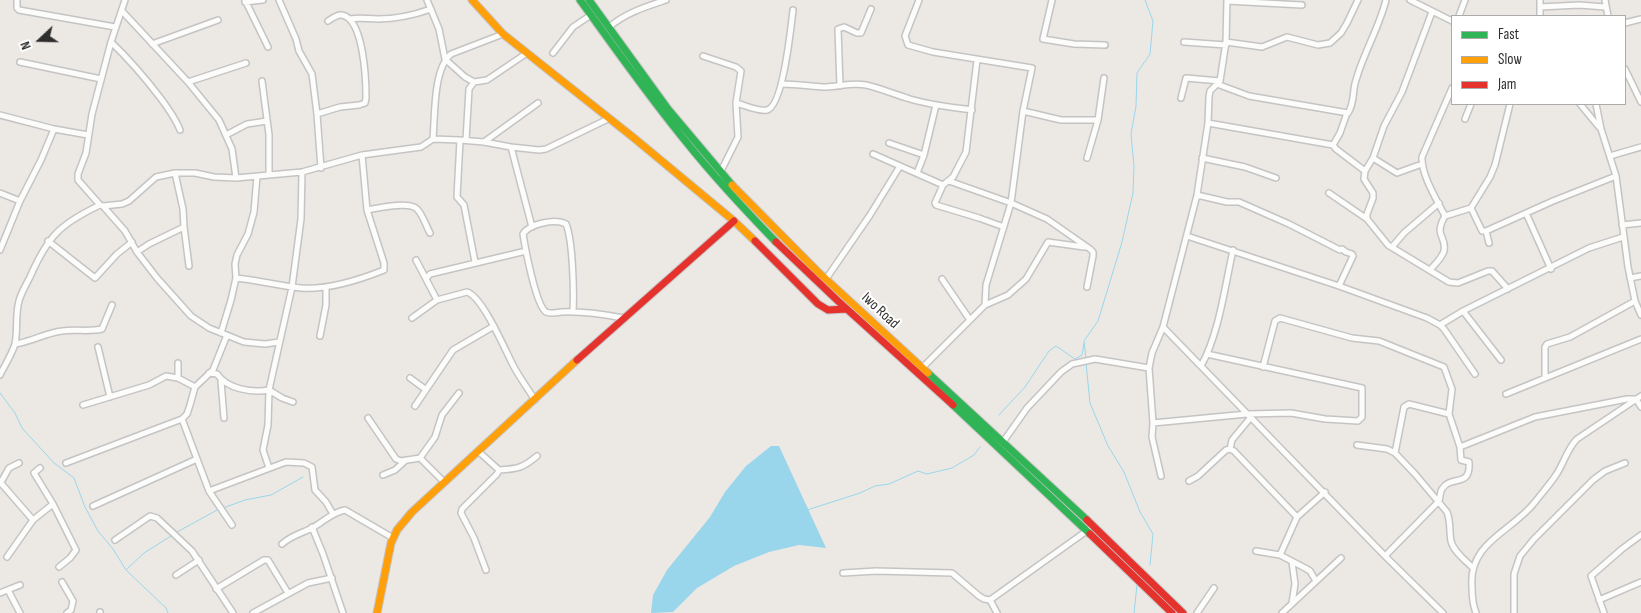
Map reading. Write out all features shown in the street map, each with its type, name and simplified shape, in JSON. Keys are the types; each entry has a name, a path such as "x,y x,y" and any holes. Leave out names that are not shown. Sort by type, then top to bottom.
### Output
{"main road":[{"path":"472,0 503,34 734,221 818,304 828,310 846,309"},
{"name":"Iwo Road","path":"580,0 666,117 723,186 784,251 846,309 922,368 1183,613"},
{"name":"Iwo Road","path":"589,0 669,113 720,173 788,244 826,279 888,343 1088,530 1172,613"},
{"path":"377,613 388,553 393,538 412,512 623,318 734,221"}],"street":[{"path":"17,0 17,8 19,10 115,27"},
{"path":"125,0 111,42 88,135 86,153 78,180 125,231 137,252 188,314 208,328 244,342 265,344 279,342"},
{"path":"263,0 245,1 268,47"},
{"path":"279,0 296,40 298,51 312,74 317,114 320,168"},
{"path":"427,0 439,29 445,60 474,82 488,80 527,53"},
{"path":"608,28 617,20 649,3 666,0"},
{"path":"919,0 905,36 907,44 933,52 1032,68 1023,111 1011,203 986,285 986,305"},
{"path":"1052,0 1043,39 1074,44 1105,45"},
{"path":"1184,42 1262,47 1287,37 1318,45 1330,43 1341,33 1358,0"},
{"path":"1333,145 1351,108 1355,81 1382,17 1386,0"},
{"path":"1410,0 1451,21"},
{"path":"1459,15 1465,0"},
{"path":"1540,0 1540,15"},
{"path":"1605,0 1608,15"},
{"path":"1161,476 1152,438 1154,423 1149,368 1152,353 1163,327 1197,195 1208,123 1210,91 1219,83 1226,44 1227,1 1302,4"},
{"path":"1540,7 1579,5 1605,7"},
{"path":"840,86 838,29 844,27 861,33 871,8"},
{"path":"328,21 342,15 350,19 398,18 430,9"},
{"path":"736,103 768,110 775,102 781,84 793,10"},
{"path":"122,11 188,82 219,120 232,150 236,178"},
{"path":"1367,219 1373,192 1364,179 1365,170 1373,158 1384,126 1402,92 1432,12"},
{"path":"552,53 573,27 591,15"},
{"path":"317,114 340,107 360,105 366,101 363,55 358,35 350,19"},
{"path":"1626,23 1641,19"},
{"path":"152,44 218,20"},
{"path":"433,139 437,89 441,67 445,60 451,54 503,34"},
{"path":"111,42 128,57 145,77 177,121 180,130"},
{"path":"703,56 740,68 741,74 736,103 738,137 720,173"},
{"path":"977,60 966,152 959,167 949,181 943,185 935,200 936,205 1004,227"},
{"path":"20,62 102,79"},
{"path":"188,82 246,63"},
{"path":"1626,71 1641,101"},
{"path":"1087,158 1098,120 1104,78"},
{"path":"1181,98 1186,78 1219,83 1249,96 1347,113"},
{"path":"262,81 269,135 269,175"},
{"path":"474,82 470,89 457,197 465,207 475,262"},
{"path":"781,84 865,85 906,98 936,105 972,110"},
{"path":"1445,216 1422,164 1422,157 1451,90"},
{"path":"484,142 538,104"},
{"path":"917,173 924,155 936,105"},
{"path":"1465,119 1471,105"},
{"path":"1430,270 1442,257 1444,251 1444,243 1439,232 1445,216 1471,208 1490,178 1496,164 1510,105"},
{"path":"1581,105 1600,129"},
{"path":"1596,105 1600,129 1616,176 1630,278 1641,315"},
{"path":"1023,111 1061,120 1098,120"},
{"path":"0,114 54,129 88,135"},
{"path":"0,375 14,344 18,302 48,241 74,218 101,205 122,204 129,201 156,177 175,173 195,172 214,177 236,178 302,172 362,155 421,147 433,139 463,140 511,147 546,149 608,119"},
{"path":"226,135 247,124 267,121"},
{"path":"1208,123 1333,145 1365,170"},
{"path":"0,250 54,129"},
{"path":"889,143 924,155"},
{"path":"511,147 532,227"},
{"path":"1610,156 1641,147"},
{"path":"873,154 943,185"},
{"path":"236,278 292,287 317,288 371,275 385,268 367,210 362,155"},
{"path":"1202,158 1245,167 1276,178"},
{"path":"1373,158 1397,173 1422,164"},
{"path":"826,279 870,215 900,166"},
{"path":"269,468 264,450 268,425 269,390 292,287 301,219 302,172"},
{"path":"175,173 183,209 189,266"},
{"path":"66,462 182,419 187,414 194,387 213,372 232,300 236,278 235,264 237,255 248,234 254,212 257,176"},
{"path":"1471,208 1482,231 1486,231 1616,176"},
{"path":"949,181 1011,203 1046,219 1093,252 1087,287"},
{"path":"0,193 20,202"},
{"path":"1329,193 1367,219 1383,240 1392,247 1453,284 1488,271 1492,272 1508,289"},
{"path":"1197,195 1227,202 1239,202 1352,254 1353,256 1339,286"},
{"path":"1392,247 1404,233 1439,203"},
{"path":"367,210 393,206 410,206 417,209 430,234"},
{"path":"1526,213 1551,269"},
{"path":"573,312 574,293 566,224 555,221 528,228 523,234 538,301 543,309 551,313 593,312 623,318"},
{"path":"1622,225 1641,222"},
{"path":"137,252 148,244 184,227"},
{"path":"1486,231 1489,243"},
{"path":"1067,244 1069,234"},
{"path":"1187,236 1339,286 1427,318 1440,325 1475,374"},
{"path":"1440,325 1463,311 1596,245 1623,237"},
{"path":"48,241 95,278 117,254 132,242"},
{"path":"922,368 986,305 1008,295 1026,279 1048,242 1084,247"},
{"path":"426,280 430,274 526,250"},
{"path":"1201,366 1207,354 1221,305 1233,250"},
{"path":"416,260 436,300"},
{"path":"1630,278 1641,276"},
{"path":"942,279 970,320"},
{"path":"320,336 326,305 326,287"},
{"path":"412,318 436,300 466,292 471,293 494,326 514,367 535,400"},
{"path":"14,344 62,331 102,329 112,305"},
{"path":"1544,377 1545,347 1547,344 1570,337 1637,305"},
{"path":"1463,311 1500,360"},
{"path":"1262,366 1275,321 1280,318 1352,338 1380,342 1444,367 1452,388 1449,414 1460,447 1462,460 1469,462 1468,474 1465,478 1445,486 1439,501 1385,556"},
{"path":"415,406 453,350 494,326"},
{"path":"1163,327 1385,556 1443,613"},
{"path":"1506,394 1641,338"},
{"path":"98,347 110,397"},
{"path":"1154,423 1291,413 1325,419 1358,421 1362,417 1362,388 1207,354"},
{"path":"1003,442 1028,408 1061,372 1072,364 1095,359 1149,368"},
{"path":"178,363 178,378"},
{"path":"213,372 221,381 234,387 260,391 269,390 293,402"},
{"path":"83,405 149,385 166,376 178,378 194,387"},
{"path":"410,378 425,389"},
{"path":"221,381 224,418"},
{"path":"368,418 396,459 401,461 420,458 435,437 442,415 459,393"},
{"path":"1460,447 1535,417 1605,402 1639,398"},
{"path":"1639,398 1641,407"},
{"path":"1476,613 1472,596 1472,567 1481,551 1534,504 1557,474 1570,445 1577,438 1639,398"},
{"path":"1395,453 1404,407 1406,405 1409,404 1449,414"},
{"path":"1230,449 1234,436 1249,416"},
{"path":"182,419 210,491 218,507 232,525"},
{"path":"1357,445 1387,449 1395,453 1439,501 1450,518 1451,542 1454,548 1472,567"},
{"path":"1189,481 1198,476 1226,450 1230,449"},
{"path":"1230,449 1297,517"},
{"path":"478,451 499,470 520,468 537,456"},
{"path":"420,458 444,482"},
{"path":"93,506 197,459"},
{"path":"383,475 395,470 407,460"},
{"path":"210,491 291,461 309,464 313,471 315,490 326,502 333,514"},
{"path":"19,463 8,468 0,483 33,520"},
{"path":"1514,613 1514,574 1520,556 1534,539 1593,480 1605,471 1626,463"},
{"path":"40,468 34,473 53,504 76,550 59,567"},
{"path":"486,570 474,538 462,518 462,510 499,470"},
{"path":"1280,555 1297,517 1325,492"},
{"path":"7,557 33,520 53,504"},
{"path":"282,544 289,537 312,527 333,514 345,510 393,538"},
{"path":"115,540 150,516 154,516 192,550 233,613"},
{"path":"312,527 332,578 343,613"},
{"path":"844,573 952,574 979,596 990,600 1088,530"},
{"path":"1604,613 1590,576 1641,535"},
{"path":"1256,551 1280,555 1310,571 1316,581"},
{"path":"1282,613 1341,558"},
{"path":"176,575 199,560"},
{"path":"216,589 264,560 268,560 288,593"},
{"path":"1292,562 1295,584 1292,604"},
{"path":"253,613 314,581 332,578"},
{"path":"62,582 72,601 71,610 68,613"},
{"path":"1599,600 1641,582"},
{"path":"0,593 20,585"},
{"path":"1197,613 1214,588"},
{"path":"8,590 20,613"},
{"path":"990,600 997,613"}],"water":[{"path":"771,446 779,446 826,548 799,545 769,552 734,566 697,588 673,612 651,613 653,595 667,570 710,517 725,492 746,466"}],"waterway":[{"path":"1086,359 1084,341 1098,321 1122,242 1133,193 1134,166 1131,134 1136,106 1137,73 1150,54 1153,21 1145,0"},
{"path":"999,415 1025,387 1049,351 1056,346 1075,359 1082,355 1084,343"},
{"path":"1086,363 1090,403 1108,446 1124,472 1140,512 1153,534 1150,565"},
{"path":"0,393 15,413 22,428 54,463 74,478 85,507 98,531 113,549 126,570 166,608 168,613"},
{"path":"807,510 860,493 875,486 889,484 918,471 927,474 952,468 974,455 980,447"},
{"path":"223,508 245,500 271,495 303,477"},
{"path":"177,532 219,509"},
{"path":"127,569 144,553 171,536"},
{"path":"1134,613 1137,585"}],"traffic: fast":[{"path":"580,0 646,90 708,169 776,242"},
{"path":"589,0 668,109 732,185"},
{"path":"928,373 1087,520"},
{"path":"953,405 1090,534"}],"traffic: slow":[{"path":"472,0 503,34 634,138 734,221 755,241"},
{"path":"732,185 817,271 928,373"},
{"path":"377,613 391,543 397,530 412,512 577,360"}],"traffic: jam":[{"path":"577,360 734,221"},
{"path":"755,241 818,304 828,310 846,309"},
{"path":"776,242 953,405"},
{"path":"1087,520 1183,613"},
{"path":"1090,534 1172,613"}]}
